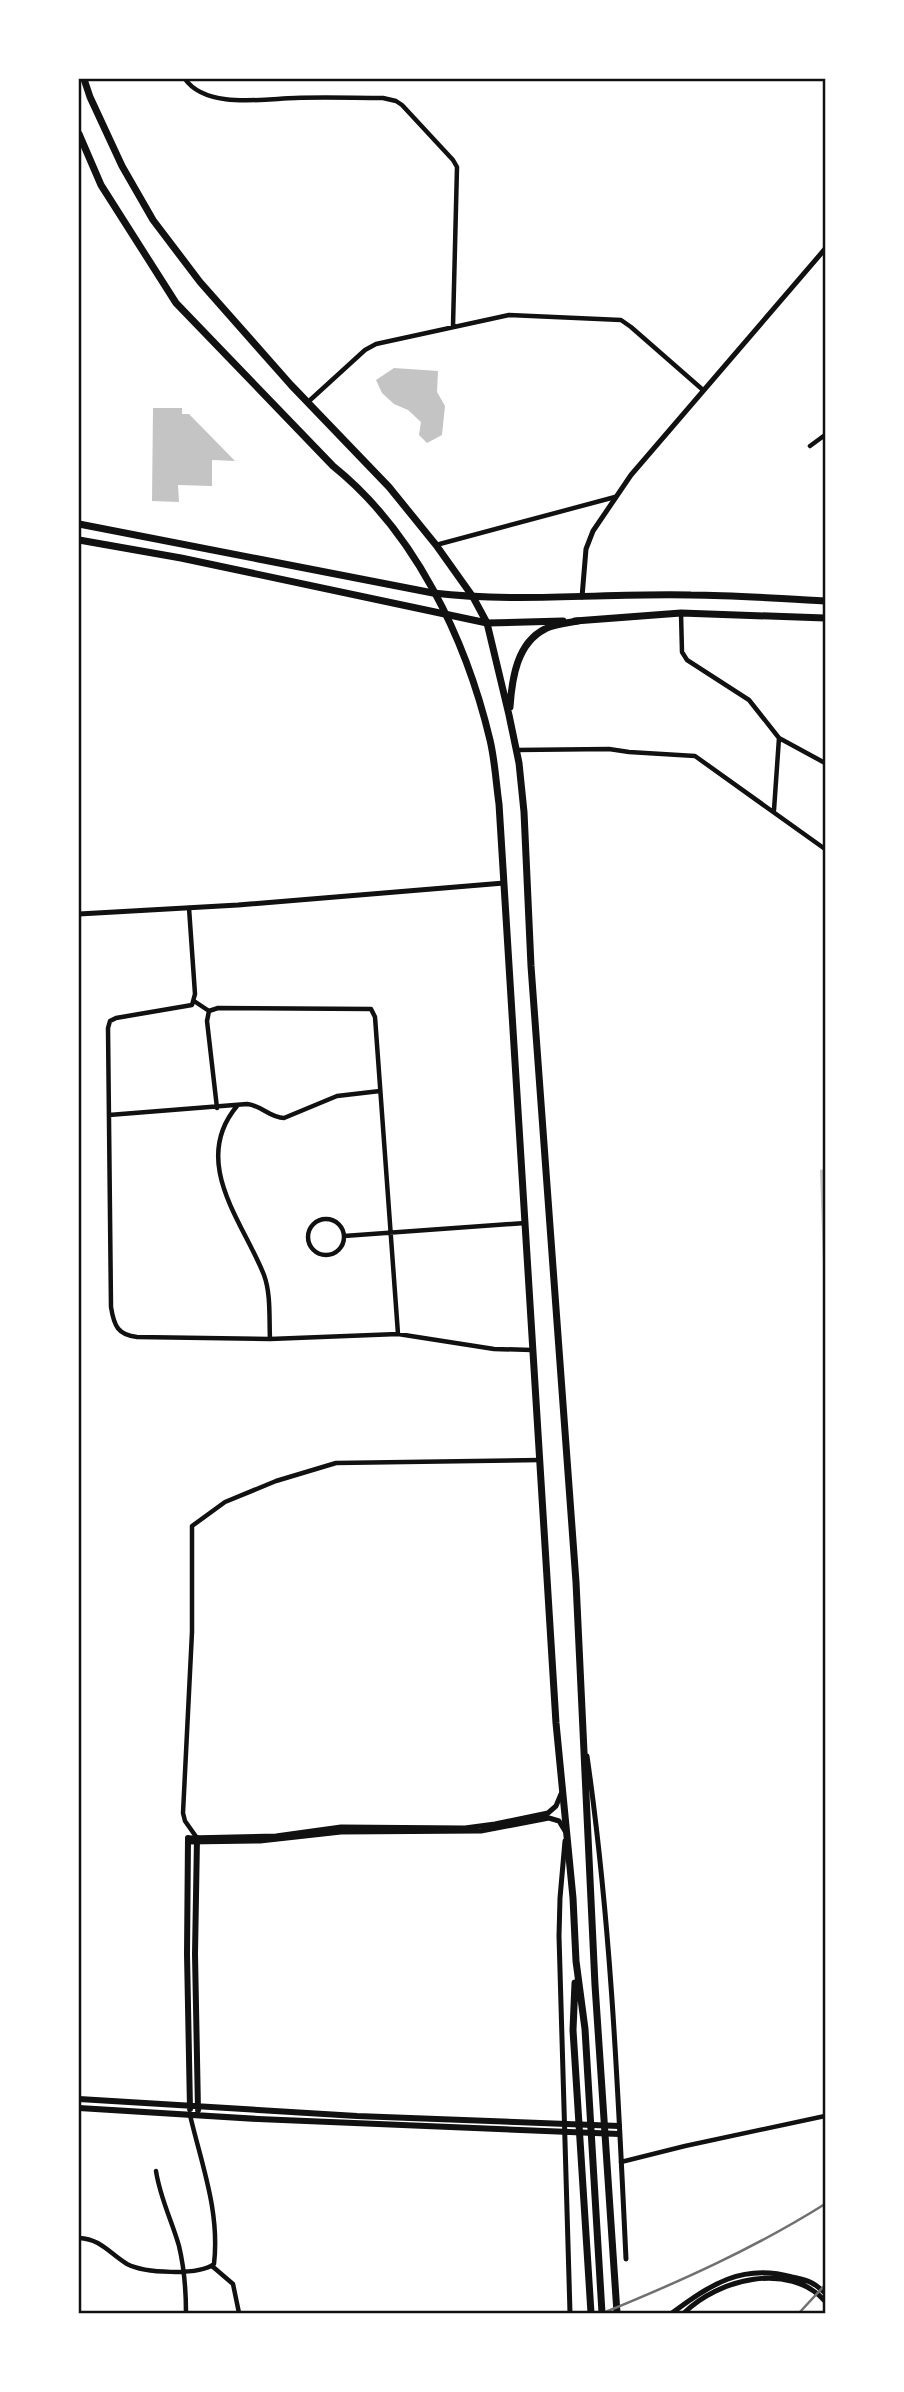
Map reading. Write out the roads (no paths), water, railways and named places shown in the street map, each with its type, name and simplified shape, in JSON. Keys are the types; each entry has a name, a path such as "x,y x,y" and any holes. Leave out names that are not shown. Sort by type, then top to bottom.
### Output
{"main road":[{"path":"84,79 122,166 153,220 200,282 307,402 389,487 436,545 473,597 487,623 509,715 524,812 532,979 576,1582 591,1896 618,2313"},
{"path":"79,134 101,186 176,303 333,466 359,487 409,551 462,653 491,743 499,804 532,1350 562,1788 576,1961 585,2029 602,2313"},
{"path":"79,524 433,593 473,597 690,594 825,601"},
{"path":"79,540 181,558 487,623 578,621 681,613 825,618"},
{"path":"509,715 510,694 521,653 533,637 546,628 578,621"},
{"path":"188,1840 187,1954 194,2107"},
{"path":"194,2116 197,1840"},
{"path":"576,1961 573,2030 591,2313"},
{"path":"79,2099 194,2107 619,2126"},
{"path":"79,2108 194,2116 619,2134"}],"street":[{"path":"185,79 205,94 218,98 383,98 402,105 457,167 453,326"},
{"path":"582,597 586,549 593,531 616,496 703,390 825,250"},
{"path":"307,402 365,350 376,344 509,315 621,320 703,390"},
{"path":"810,446 825,435"},
{"path":"436,545 616,496"},
{"path":"681,613 682,652 687,660 749,700 779,738 825,763"},
{"path":"774,810 779,738"},
{"path":"516,750 609,749 695,756 825,849"},
{"path":"79,914 504,883"},
{"path":"189,908 194,1001 187,1008 110,1021 107,1042 111,1307 121,1332 125,1336 137,1337 270,1339 398,1334 494,1349 532,1350"},
{"path":"194,1001 209,1012"},
{"path":"209,1012 218,1008 371,1009 375,1017 398,1334"},
{"path":"209,1012 218,1108"},
{"path":"108,1115 252,1105 278,1118 284,1118 337,1096 380,1091"},
{"path":"237,1106 226,1119 223,1128 219,1152 220,1177 227,1202 264,1275 268,1291 270,1339"},
{"path":"324,1219 335,1221 343,1230 344,1236 341,1247 332,1254 320,1254 315,1251 308,1235 313,1224 324,1219"},
{"path":"344,1236 526,1223"},
{"path":"197,1840 183,1813 192,1632 191,1526 225,1502 275,1481 336,1463 540,1460"},
{"path":"585,1740 604,1899 626,2259"},
{"path":"197,1840 276,1836 341,1827 481,1826 548,1813 556,1806 562,1788"},
{"path":"188,1840 260,1841 341,1832 481,1831 549,1818 559,1821 566,1833 559,1936 570,2313"},
{"path":"194,2116 213,2203 216,2234 212,2266"},
{"path":"621,2162 825,2116"},
{"path":"156,2171 162,2199 179,2246 186,2313"},
{"path":"79,2238 103,2244 134,2267 198,2272 212,2266"},
{"path":"212,2266 233,2284 239,2313"},
{"path":"674,2313 708,2288 734,2276 746,2274 785,2275 813,2282 825,2293"},
{"path":"684,2313 704,2297 739,2281 775,2279 809,2288 825,2301"}],"railway":[{"path":"603,2313 716,2263 825,2204"},
{"path":"799,2313 825,2285"}]}
